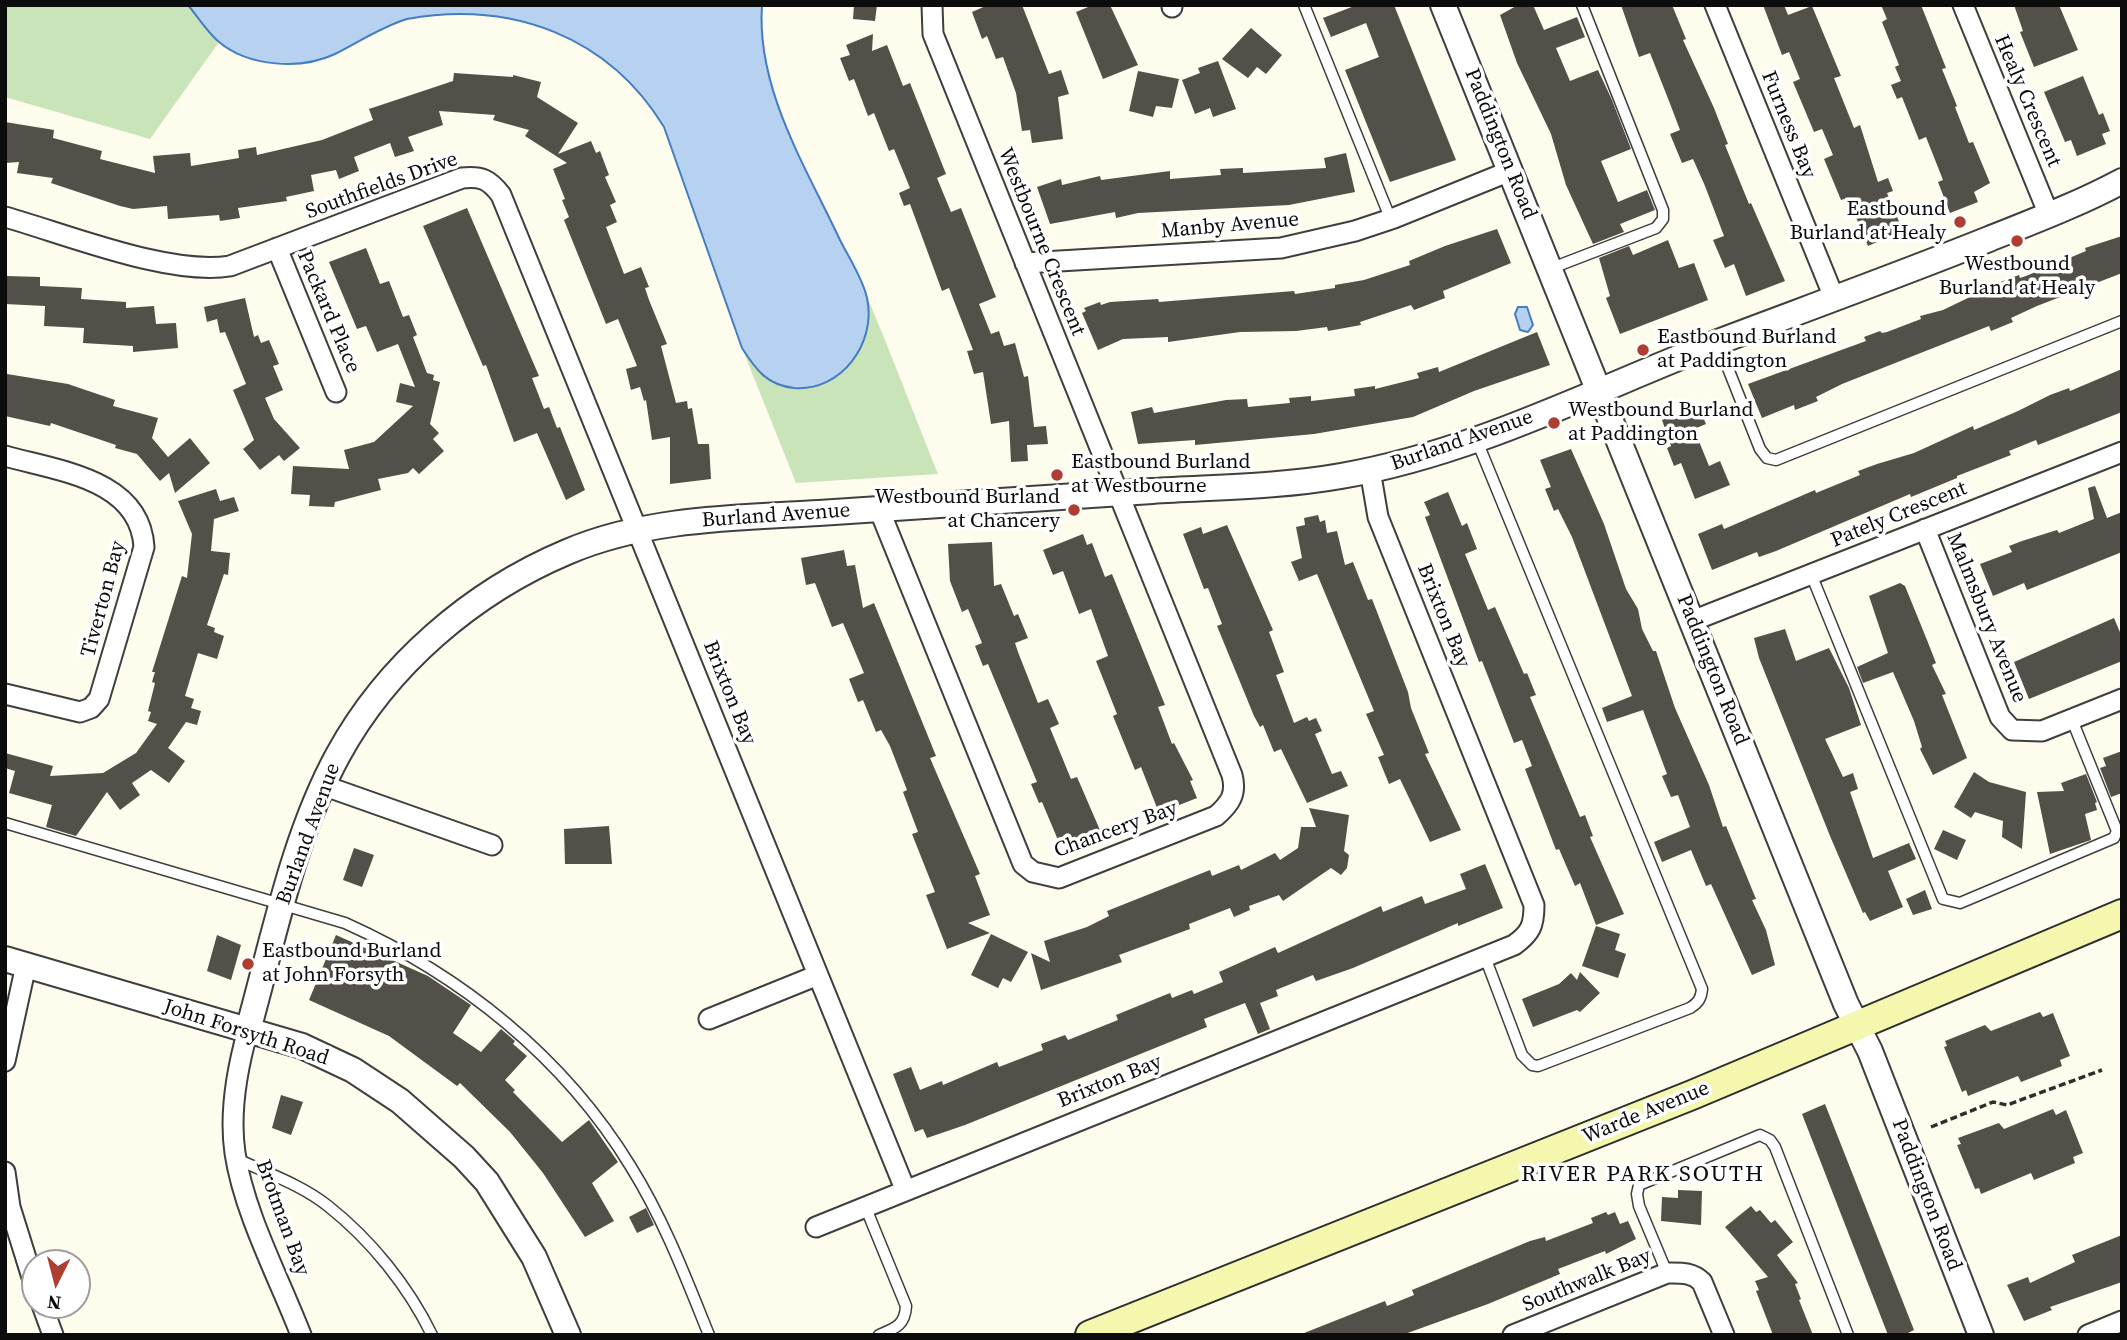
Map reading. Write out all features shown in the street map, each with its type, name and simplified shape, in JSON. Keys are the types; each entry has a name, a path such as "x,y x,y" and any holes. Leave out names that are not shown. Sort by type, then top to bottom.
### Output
{"main road":[{"name":"Warde Avenue","path":"1090,1335 1857,1027 2122,915"}],"street":[{"name":"Westbourne Crescent","path":"932,5 933,34 1118,493"},
{"name":"Paddington Road","path":"1443,5 1857,1027 1870,1051 1981,1335"},
{"name":"Furness Bay","path":"1714,5 1835,300"},
{"name":"Healy Crescent","path":"1963,5 2049,215"},
{"name":"Manby Avenue","path":"1026,263 1281,248 1356,231 1510,171"},
{"name":"Southfields Drive","path":"5,216 171,265 211,269 230,266 462,178 482,177 492,182 506,208 639,531"},
{"name":"Burland Avenue","path":"248,1030 283,905 337,756 392,677 456,617 531,569 569,551 639,531 716,519 1285,483 1370,470 1477,440 1718,342 1835,300 2049,215 2122,181"},
{"name":"Packard Place","path":"277,248 337,392"},
{"name":"Pately Crescent","path":"1692,621 2122,452"},
{"name":"Tiverton Bay","path":"5,456 89,480 124,499 143,529 144,547 99,699 91,708 80,712 5,694"},
{"name":"Brixton Bay","path":"639,531 905,1189 1485,957 1514,945 1528,935 1533,925 1534,905 1378,517 1370,470"},
{"name":"Chancery Bay","path":"879,509 1017,852 1023,863 1034,872 1059,878 1216,816 1228,806 1235,785 1118,493"},
{"name":"Malmsbury Avenue","path":"1925,529 2000,717 2012,730 2042,731 2122,699"},
{"path":"325,786 492,845"},
{"path":"5,1061 15,962"},
{"name":"John Forsyth Road","path":"15,962 302,1046 353,1070 400,1101 464,1157 487,1182 520,1231 568,1335"},
{"path":"709,1019 818,975"},
{"name":"Brotman Bay","path":"248,1030 236,1084 237,1158 250,1206 301,1335"},
{"path":"5,1172 10,1207 23,1249"},
{"path":"816,1227 905,1189"},
{"name":"Southwalk Bay","path":"1513,1335 1667,1273 1695,1276 1702,1282 1724,1335"},
{"path":"2088,1335 2122,1321"}],"lane":[{"path":"1304,5 1391,219"},
{"path":"1550,269 1656,228 1663,219 1663,210 1582,5"},
{"path":"1718,342 1760,449 1767,458 1776,460 2122,321"},
{"path":"1477,440 1702,989 1699,1002 1690,1008 1538,1066 1532,1065 1522,1055 1485,957"},
{"path":"1811,574 1943,899 1960,903 2114,838 2117,831 2072,720"},
{"path":"5,823 345,923 398,949 468,991 526,1039 588,1107 631,1166 679,1261 709,1335"},
{"path":"1667,1273 1639,1206 1637,1195 1640,1185 1648,1179 1760,1135 1770,1140 1775,1147 1848,1335"},
{"path":"237,1158 327,1205 380,1256 418,1308 432,1335"},
{"path":"865,1206 906,1306 905,1318 898,1327 879,1335"}],"path":[{"path":"1931,1127 1993,1102 2007,1105 2102,1070"}],"green space":[{"path":"5,5 762,5 763,41 783,116 815,192 867,297 938,474 796,483 742,348 664,127 642,96 616,69 586,48 555,32 520,21 484,15 446,14 407,19 317,59 297,63 275,63 249,57 219,42 150,139 5,97"}],"water":[{"path":"188,5 762,5 762,36 775,97 799,156 865,291 869,315 861,347 840,373 827,382 811,387 794,388 776,384 757,370 742,348 664,127 642,96 616,69 586,48 555,32 520,21 484,15 446,14 397,22 321,59 291,64 276,63 245,57 231,50 215,38"},
{"path":"1518,307 1527,307 1533,325 1528,332 1520,330 1515,314"}],"building":[{"path":"854,5 877,5 875,21 853,19"},
{"path":"988,5 1022,5 1049,74 1061,70 1069,94 1058,97 1063,139 1032,143 1030,130 1022,131 1016,93 1003,57 996,59 987,36 982,39 972,12"},
{"path":"1093,5 1110,5 1138,65 1103,79 1076,12"},
{"path":"1357,5 1394,5 1456,160 1390,182 1345,70 1379,57 1366,23 1331,37 1323,18"},
{"path":"1518,5 1533,5 1544,30 1577,17 1585,37 1556,48 1570,81 1598,70 1631,149 1601,161 1618,202 1647,190 1655,210 1620,224 1624,232 1593,244 1566,185 1551,134 1517,63 1500,15"},
{"path":"1621,5 1672,5 1686,39 1683,40 1714,108 1728,144 1725,145 1749,204 1751,203 1785,281 1746,296 1734,264 1725,268 1713,240 1724,236 1705,186 1693,159 1682,163 1670,134 1680,130 1669,101 1650,53 1639,57"},
{"path":"1763,5 1784,5 1788,15 1812,6 1841,76 1834,78 1854,128 1860,125 1878,182 1888,178 1893,191 1887,193 1903,231 1868,246 1850,203 1846,204 1844,199 1841,200 1824,159 1833,155 1822,129 1814,132 1793,82 1800,79 1789,52 1782,55"},
{"path":"1881,5 1921,5 1946,68 1942,69 1957,106 1955,107 1969,143 1973,142 1990,183 1974,192 1978,202 1950,213 1938,182 1943,180 1926,137 1919,140 1902,97 1897,99 1891,85 1901,81 1895,67 1899,65 1882,22 1887,19"},
{"path":"2014,5 2059,5 2078,50 2034,67 2020,32 2023,31"},
{"path":"1251,28 1282,55 1266,74 1257,67 1248,78 1222,59"},
{"path":"873,34 872,51 887,45 903,86 910,83 946,174 937,178 951,212 961,208 996,297 979,304 991,334 999,331 1004,346 1015,343 1024,377 1028,376 1034,427 1046,426 1048,444 1027,445 1028,461 1011,462 1009,421 991,424 983,372 974,374 967,351 973,350 949,288 942,291 910,204 904,206 899,193 910,188 894,149 889,151 874,113 868,116 854,79 849,81 840,58 850,55 846,45"},
{"path":"1218,61 1236,109 1213,117 1210,108 1195,114 1182,80 1200,73 1198,68"},
{"path":"1138,71 1179,79 1172,108 1156,106 1153,117 1129,111"},
{"path":"454,73 513,75 541,82 537,97 578,123 558,154 591,141 596,153 600,151 609,175 605,177 616,202 610,205 617,222 606,227 624,274 641,267 649,287 645,288 649,300 667,344 661,346 676,403 687,401 688,409 692,408 698,444 709,444 711,479 670,484 670,437 652,440 646,400 644,401 640,387 631,390 626,369 637,366 618,319 606,324 564,220 569,217 553,169 567,163 525,136 529,130 493,120 495,115 439,111 443,125 408,137 414,151 395,157 390,143 354,157 359,171 339,179 336,170 311,175 314,191 286,197 287,201 238,208 240,218 220,221 219,215 168,219 167,206 133,209 120,206 51,183 53,178 17,173 19,162 5,163 5,122 54,130 53,138 102,151 100,159 155,173 153,156 190,153 191,166 239,158 238,150 256,147 257,155 322,140 373,120 369,109 453,81"},
{"path":"2083,76 2099,115 2103,113 2110,131 2102,134 2106,144 2077,156 2071,140 2065,142 2044,92"},
{"path":"1346,153 1355,192 1289,205 1138,213 1116,218 1115,212 1050,224 1037,187 1061,179 1062,185 1100,176 1101,180 1170,171 1170,179 1221,175 1220,169 1243,168 1243,173 1326,168 1324,158"},
{"path":"467,208 539,376 532,378 544,409 549,407 557,428 560,427 585,490 566,500 537,433 514,442 486,365 483,366 423,226"},
{"path":"1497,229 1511,263 1443,291 1445,298 1414,310 1411,305 1360,322 1361,325 1328,331 1327,327 1296,331 1240,332 1168,342 1168,337 1123,339 1098,350 1082,313 1086,311 1084,308 1100,302 1101,305 1158,299 1159,302 1294,291 1295,294 1335,288 1335,285 1364,280 1410,265 1409,261 1445,246"},
{"path":"2122,236 2122,273 2037,306 2011,318 2013,322 1991,331 1989,326 1842,384 1816,397 1818,401 1795,410 1794,405 1762,418 1748,384 1866,341 1864,337 1880,331 1887,332 1921,319 1920,316 1943,310 2003,281 2019,275 2020,278 2026,276 2086,251 2085,248"},
{"path":"1668,240 1679,268 1694,263 1708,300 1620,334 1606,298 1610,296 1599,258 1629,246 1633,255"},
{"path":"366,248 380,284 389,281 403,317 409,315 417,335 413,337 427,373 434,375 433,380 440,382 430,424 439,433 433,439 444,451 419,474 413,468 408,473 378,479 381,490 335,502 334,507 309,506 310,495 291,494 293,466 349,469 344,450 374,442 413,406 396,402 400,383 415,387 398,344 377,352 366,326 357,329 329,262"},
{"path":"7,276 40,277 40,286 82,288 81,299 126,302 126,308 154,306 156,324 176,323 178,348 133,352 133,346 83,343 84,328 44,326 45,306 5,304"},
{"path":"245,298 254,337 258,335 261,343 269,340 279,364 273,366 283,390 265,398 274,419 300,448 284,461 279,455 260,470 243,449 254,440 233,390 246,384 225,332 220,333 217,319 207,322 204,307"},
{"path":"1537,332 1550,365 1474,391 1413,417 1314,434 1195,445 1195,440 1138,444 1131,412 1152,407 1154,413 1226,400 1247,399 1248,407 1290,403 1289,398 1311,396 1311,401 1355,396 1354,389 1375,386 1375,389 1419,378 1417,373 1438,367 1439,372"},
{"path":"2122,369 2122,412 2038,445 2036,440 2009,451 2011,455 1776,551 1759,557 1757,552 1712,570 1698,534 1722,524 1724,529 1815,490 1816,493 1860,475 1858,471 1914,453 1973,426 1974,430 2050,395 2069,388 2070,391"},
{"path":"7,374 68,384 115,400 113,406 158,418 152,438 168,457 190,438 210,463 175,493 169,473 160,481 137,454 51,423 50,426 5,416"},
{"path":"1698,406 1706,424 1694,429 1709,466 1720,461 1730,485 1695,499 1681,463 1674,466 1667,448 1671,446 1662,420"},
{"path":"1571,449 1604,524 1626,589 1638,609 1642,629 1653,651 1656,651 1675,708 1709,785 1723,827 1726,826 1756,899 1752,900 1766,930 1775,965 1752,975 1711,884 1706,886 1691,850 1662,862 1654,842 1690,827 1678,795 1671,797 1662,776 1667,774 1643,710 1607,722 1602,708 1632,696 1572,537 1558,509 1554,511 1545,489 1551,487 1540,460"},
{"path":"2095,486 2107,518 2122,512 2122,552 2027,590 2024,583 1993,596 1980,564 2012,552 2009,546 2057,530 2059,533 2094,519 2088,488"},
{"path":"216,489 220,501 234,497 239,511 214,519 211,551 230,553 228,575 224,574 207,625 224,636 217,659 198,653 185,696 194,699 191,708 201,711 197,725 186,722 168,748 185,761 169,783 151,770 132,783 140,795 120,810 107,792 76,836 46,827 52,805 9,793 15,771 5,768 5,753 53,766 50,776 103,773 136,753 157,724 148,721 155,683 152,682 155,672 152,672 182,576 187,578 192,534 178,501"},
{"path":"1448,492 1462,526 1467,523 1477,549 1465,554 1488,610 1495,607 1524,674 1527,673 1536,695 1530,697 1580,817 1585,815 1593,836 1590,837 1624,914 1596,925 1580,883 1575,886 1559,849 1556,850 1525,769 1532,766 1522,740 1514,743 1482,661 1479,662 1425,517 1430,515 1424,502"},
{"path":"1318,515 1320,522 1325,520 1327,533 1337,531 1345,565 1353,562 1368,600 1372,599 1429,753 1425,754 1461,830 1430,842 1400,779 1389,784 1378,757 1384,755 1366,714 1374,711 1317,574 1299,581 1291,562 1302,558 1296,527 1305,525 1304,518"},
{"path":"1227,525 1273,630 1269,632 1284,672 1276,675 1294,723 1307,717 1309,721 1316,718 1322,731 1315,734 1332,774 1341,771 1348,786 1307,803 1281,749 1274,752 1263,725 1260,727 1254,716 1217,626 1222,624 1208,588 1204,589 1183,534 1201,527 1203,534"},
{"path":"1083,534 1087,545 1092,543 1105,577 1112,574 1165,705 1158,707 1172,744 1174,743 1193,780 1190,781 1197,798 1159,813 1141,767 1135,770 1113,716 1117,714 1096,661 1108,656 1091,609 1079,614 1063,571 1053,575 1043,550"},
{"path":"992,542 994,586 1001,584 1014,616 1018,614 1028,638 1015,643 1018,652 1038,703 1048,699 1059,724 1050,728 1071,779 1077,777 1103,837 1071,850 1066,837 1058,840 1042,802 1039,803 1031,784 1037,782 988,664 983,666 975,646 982,643 968,609 962,612 950,581 948,544"},
{"path":"844,550 847,566 855,565 863,608 874,603 936,756 930,758 980,874 975,876 990,915 968,923 990,933 947,949 926,895 935,892 912,834 918,832 903,792 907,790 890,746 881,730 876,732 863,700 858,702 849,679 864,673 843,623 832,627 815,583 806,585 801,558"},
{"path":"1900,583 1905,586 1936,663 1932,665 1946,694 1942,695 1967,758 1933,775 1920,749 1922,747 1914,721 1893,672 1863,683 1857,667 1888,653 1869,596"},
{"path":"2114,618 2122,637 2122,661 2029,699 2014,662"},
{"path":"1785,629 1796,661 1829,648 1849,688 1861,725 1825,739 1843,777 1853,773 1858,789 1850,792 1873,858 1909,843 1916,859 1888,871 1903,907 1870,921 1865,912 1863,913 1830,836 1759,658 1754,638"},
{"path":"2122,751 2122,793 2111,797 2100,768 2106,766 2103,758"},
{"path":"1974,772 1989,782 2026,792 2022,849 2002,837 2003,821 1975,812 1971,818 1954,807"},
{"path":"2086,774 2097,802 2097,810 2085,814 2091,840 2050,854 2037,792 2064,791 2061,783"},
{"path":"1309,808 1349,815 1344,851 1349,855 1347,868 1341,875 1331,868 1283,901 1279,895 1249,906 1250,910 1234,917 1230,908 1189,924 1190,929 1119,955 1122,962 1041,990 1031,953 1050,962 1044,941 1087,927 1109,916 1107,911 1210,870 1212,876 1239,865 1241,870 1275,853 1280,860 1298,848 1301,827 1316,827"},
{"path":"609,826 612,864 565,864 564,829"},
{"path":"1943,830 1966,840 1957,860 1934,849"},
{"path":"354,848 374,855 362,887 343,880"},
{"path":"1485,864 1503,908 1458,926 1458,923 1353,968 1316,981 1313,975 1276,990 1278,996 1260,1003 1270,1029 1258,1034 1245,1003 1204,1019 1207,1027 965,1125 927,1138 923,1129 915,1132 893,1074 911,1067 920,1090 942,1081 943,1085 997,1062 999,1067 1043,1050 1041,1044 1065,1035 1068,1040 1118,1020 1116,1015 1170,993 1172,998 1192,990 1194,994 1223,982 1219,972 1275,947 1278,953 1381,906 1383,912 1422,896 1425,904 1466,889 1460,874"},
{"path":"1925,890 1932,909 1913,915 1906,899"},
{"path":"1596,926 1620,934 1615,950 1626,954 1618,978 1582,966"},
{"path":"991,934 1028,952 1011,982 1003,978 998,988 971,975"},
{"path":"217,935 241,945 231,980 207,971"},
{"path":"336,935 428,976 471,1005 453,1033 481,1052 501,1029 515,1041 513,1044 527,1056 505,1080 515,1090 513,1092 562,1142 589,1120 618,1162 592,1183 614,1221 585,1237 543,1173 510,1132 460,1083 457,1086 389,1036 309,1000"},
{"path":"1580,972 1600,993 1580,1012 1577,1010 1533,1027 1522,999 1559,984 1571,973 1577,980"},
{"path":"2040,1012 2043,1017 2053,1013 2070,1056 2060,1060 2062,1066 2021,1082 2018,1076 1968,1096 1966,1090 1962,1092 1944,1047 1947,1046 1945,1041 1985,1025 1991,1031"},
{"path":"281,1095 303,1102 291,1135 272,1128"},
{"path":"1825,1104 1914,1330 1904,1335 1888,1335 1802,1114"},
{"path":"2053,1109 2056,1115 2066,1110 2083,1153 2073,1157 2075,1163 2034,1180 2031,1173 1981,1194 1979,1188 1975,1189 1957,1145 1961,1144 1958,1138 1999,1123 2004,1129"},
{"path":"1678,1190 1702,1191 1701,1225 1661,1221 1662,1197 1678,1198"},
{"path":"1751,1206 1756,1212 1760,1210 1771,1223 1775,1220 1793,1242 1777,1255 1798,1283 1795,1284 1801,1299 1799,1300 1813,1335 1773,1335 1756,1291 1759,1290 1755,1281 1768,1277 1725,1227"},
{"path":"646,1208 654,1225 637,1233 629,1217"},
{"path":"1606,1212 1608,1215 1615,1212 1620,1224 1628,1221 1636,1239 1606,1254 1605,1251 1558,1269 1560,1274 1488,1304 1402,1335 1299,1335 1385,1301 1387,1306 1414,1295 1412,1290 1530,1241 1545,1237 1546,1241 1593,1223 1591,1218"},
{"path":"2122,1235 2122,1282 2050,1307 2052,1310 2024,1321 2007,1285 2028,1277 2030,1283 2075,1262 2072,1255"}],"place":[{"name":"Eastbound Burland at Healy","path":"1960,222"},
{"name":"Westbound Burland at Healy","path":"2017,241"},
{"name":"Eastbound Burland at Paddington","path":"1643,350"},
{"name":"Westbound Burland at Paddington","path":"1554,423"},
{"name":"Eastbound Burland at Westbourne","path":"1057,475"},
{"name":"Westbound Burland at Chancery","path":"1074,510"},
{"name":"Eastbound Burland at John Forsyth","path":"248,964"}],"district":[{"name":"RIVER PARK SOUTH","path":"1643,1175"}]}
